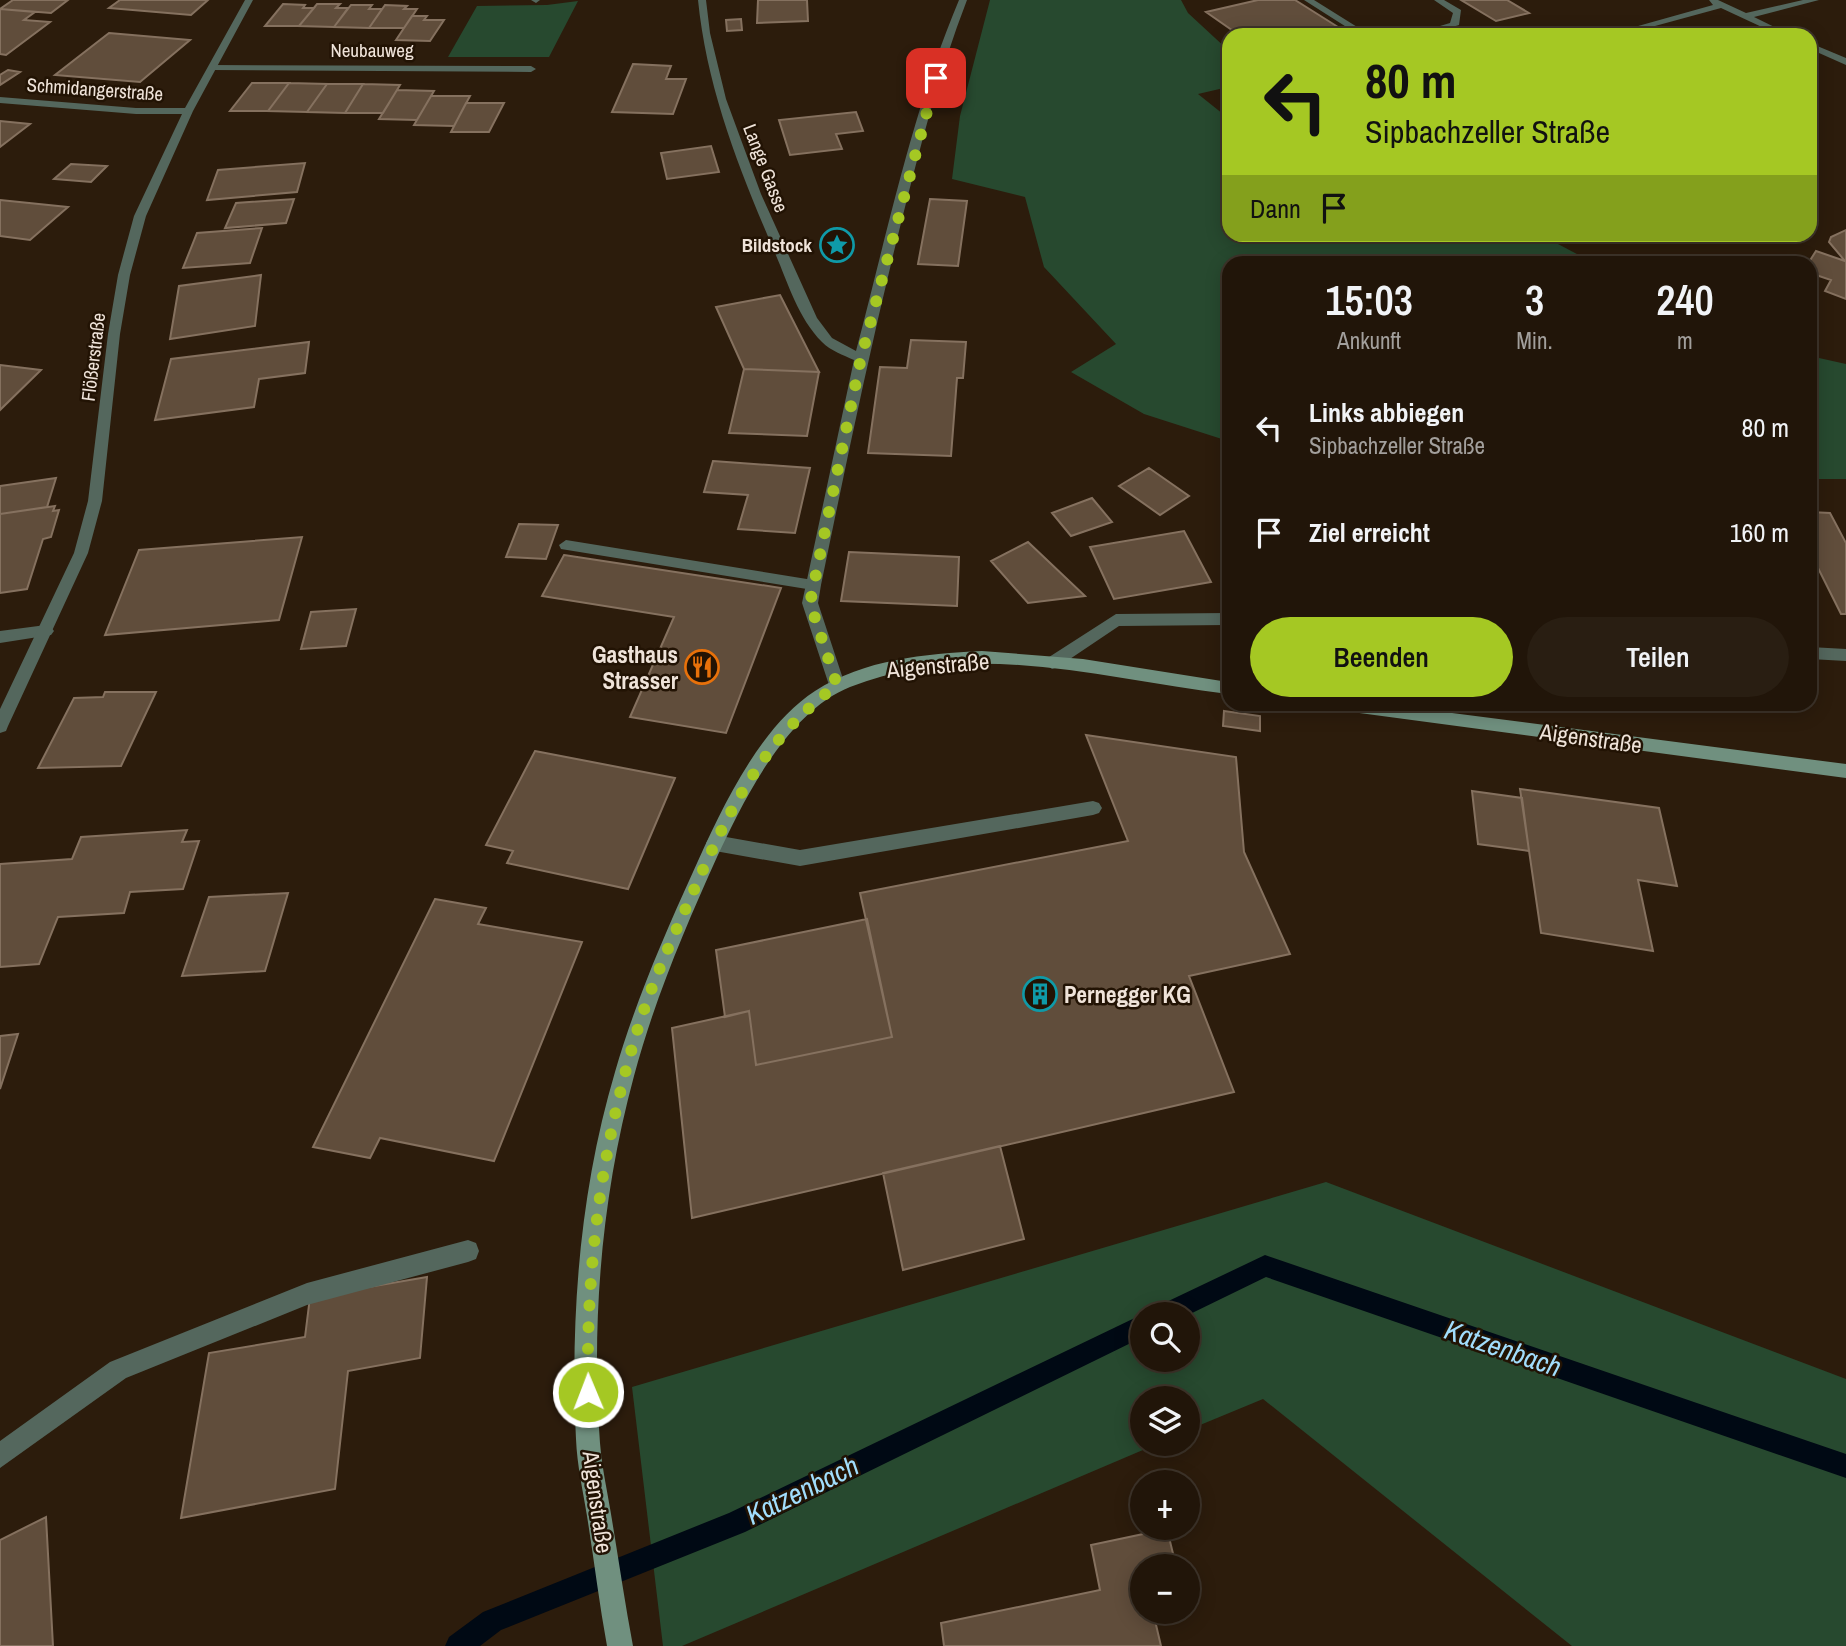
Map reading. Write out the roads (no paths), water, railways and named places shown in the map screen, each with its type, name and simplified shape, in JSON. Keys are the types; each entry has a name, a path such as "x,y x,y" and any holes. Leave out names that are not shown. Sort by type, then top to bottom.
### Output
{"street":[{"name":"Flößerstraße","path":"0,726 81,553 95,501 114,334 124,275 140,216 188,111 249,0"},
{"name":"Lange Gasse","path":"702,0 713,69 731,127 765,216 809,316 825,339 838,349 861,358"},
{"path":"837,685 810,603 813,585 861,358 909,171 950,32 964,0"},
{"path":"1308,0 1354,28"},
{"path":"1438,0 1458,12 1454,25 1442,28"},
{"path":"1712,0 1771,28"},
{"path":"1744,16 1815,0"},
{"path":"1637,28 1722,5"},
{"path":"1817,49 1846,62"},
{"name":"Neubauweg","path":"212,67 531,69"},
{"name":"Schmidangerstraße","path":"0,100 188,111"},
{"path":"566,545 813,585"},
{"path":"1052,663 1116,620 1222,619"},
{"path":"0,637 46,631"},
{"path":"1817,653 1846,654"},
{"name":"Aigenstraße","path":"618,1635 589,1444 588,1302 596,1210 617,1108 639,1027 663,959 715,843 749,780 775,742 805,709 837,685 873,671 913,663 1001,659 1052,663 1222,687"},
{"name":"Aigenstraße","path":"1388,711 1846,772"},
{"path":"715,843 800,858 1093,808"},
{"path":"0,1456 54,1414 118,1370 307,1294 468,1251"}],"waterway":[{"name":"Katzenbach","path":"1191,1302 1265,1266 1846,1466"},
{"name":"Katzenbach","path":"458,1646 492,1621 736,1523 1130,1331"}],"place":[{"name":"Bildstock","path":"837,245"},
{"name":"Gasthaus Strasser","path":"702,667"},
{"name":"Pernegger KG","path":"1040,994"}]}
